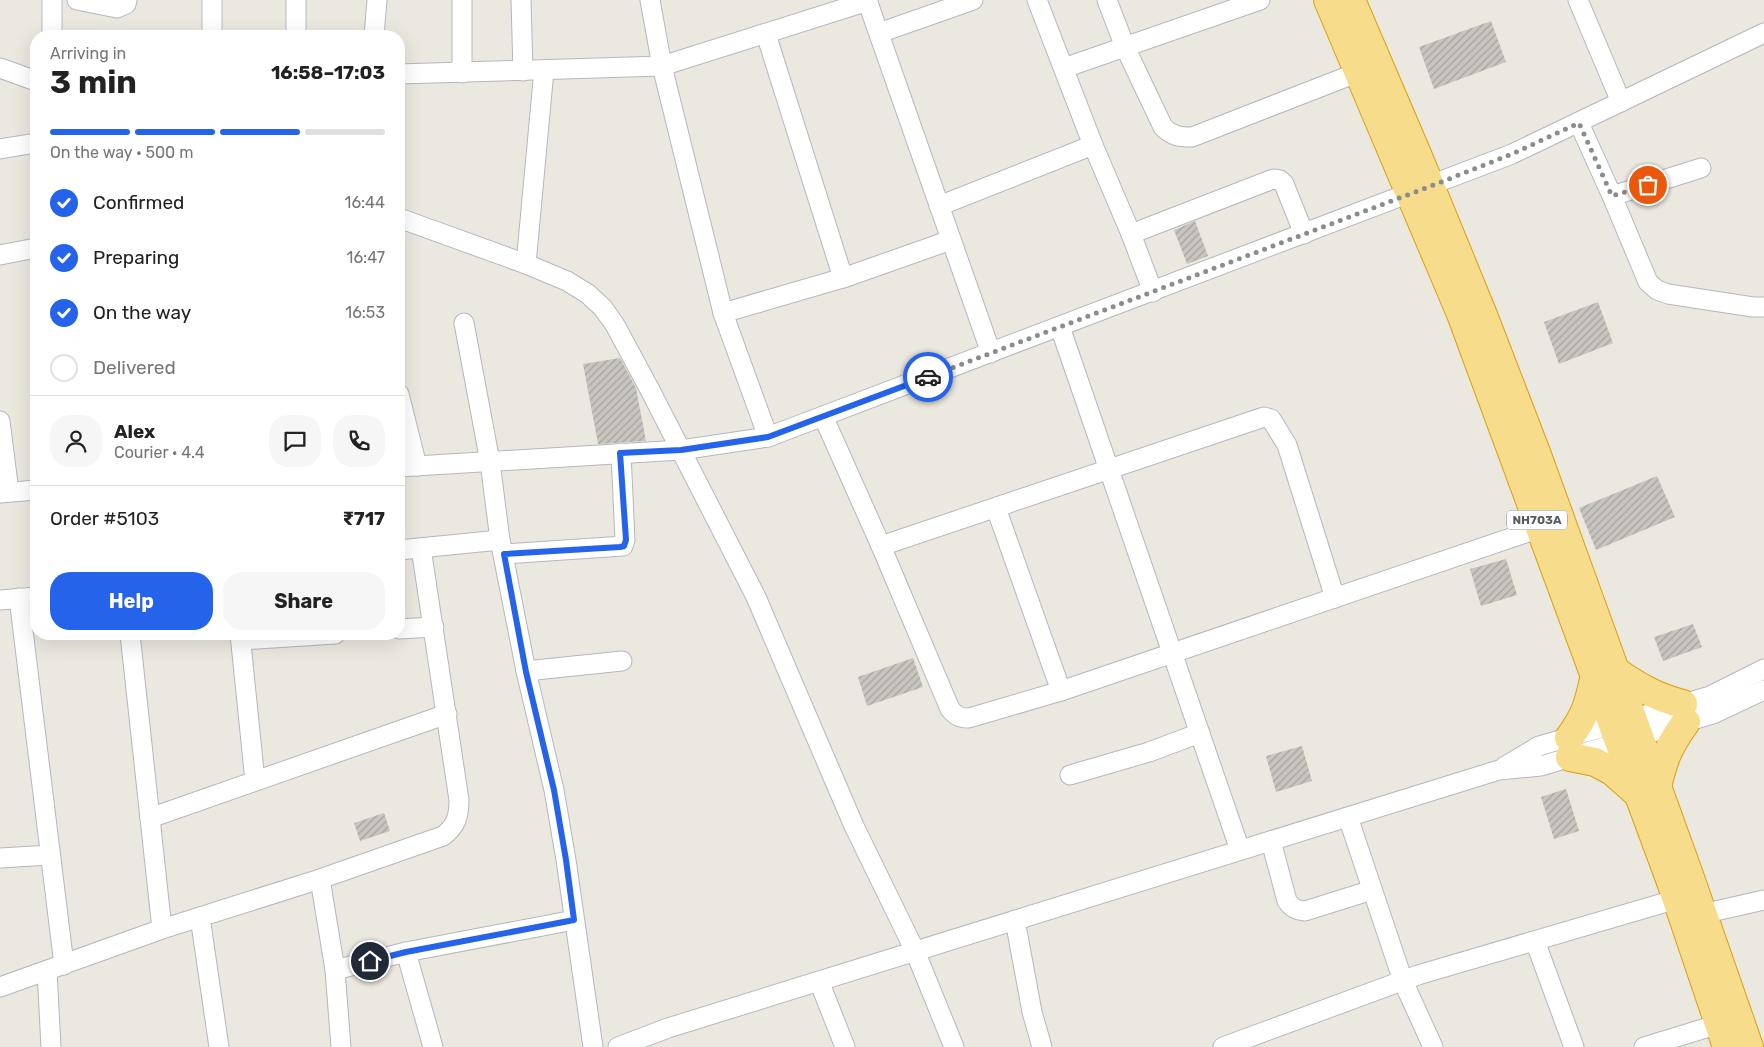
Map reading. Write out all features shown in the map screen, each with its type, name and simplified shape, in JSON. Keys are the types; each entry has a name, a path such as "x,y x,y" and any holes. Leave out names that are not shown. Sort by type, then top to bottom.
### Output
{"highway":[{"name":"NH703A","path":"1328,0 1359,72 1420,190 1537,455 1604,672 1648,790 1702,914 1749,1047"},
{"name":"NH703A","path":"1351,0 1420,190 1461,314 1540,528 1604,672"},
{"path":"1604,672 1663,699 1684,713 1648,790 1569,747 1604,672"},
{"name":"NH703A","path":"1648,790 1677,899 1723,1035"}],"street":[{"path":"52,0 52,30"},
{"path":"76,0 117,8 126,4 127,0"},
{"path":"212,0 212,30"},
{"path":"296,0 296,30"},
{"path":"374,30 377,0"},
{"path":"462,0 462,73"},
{"path":"521,0 523,71"},
{"path":"650,0 662,66 723,313 768,437"},
{"path":"405,74 662,66 867,0 991,353"},
{"path":"879,33 973,0"},
{"path":"1037,0 1153,292"},
{"path":"1107,0 1125,48 1163,127 1170,134 1179,137 1192,137 1359,72"},
{"path":"1064,68 1260,0"},
{"path":"1578,0 1621,102"},
{"path":"405,443 408,467 681,450 768,437 1512,154 1764,33"},
{"path":"766,34 843,278"},
{"path":"0,68 30,79"},
{"path":"526,264 544,70"},
{"path":"1579,123 1612,196 1642,272 1648,282 1657,290 1668,294 1764,307"},
{"path":"0,149 30,144"},
{"path":"939,206 1093,145"},
{"path":"1612,196 1701,168"},
{"path":"1131,234 1273,179 1280,180 1284,184 1304,234"},
{"path":"405,220 526,264 588,294 602,308 624,342 756,597 854,826 915,951 954,1047"},
{"path":"723,313 843,278 951,240"},
{"path":"0,255 30,249"},
{"path":"464,323 490,462 502,547 526,672 554,790 566,860 592,1047"},
{"path":"1060,327 1240,850"},
{"path":"823,416 881,546 950,709 961,718 969,718 1061,692 1540,528"},
{"path":"881,546 1264,417 1271,419 1286,445 1336,598"},
{"path":"0,421 5,492 30,490"},
{"path":"405,549 624,546 626,540 620,453"},
{"path":"996,508 1061,692"},
{"path":"0,987 162,929 320,879 442,836 451,830 459,815 459,800 421,548"},
{"path":"0,600 28,598 30,621"},
{"path":"405,629 434,627"},
{"path":"32,640 50,855 55,968 51,1047"},
{"path":"131,640 162,929"},
{"path":"240,640 255,781"},
{"path":"526,672 622,661"},
{"path":"618,1047 668,1028 1499,770 1541,766 1569,747 1684,713 1710,696 1764,669"},
{"path":"1684,713 1713,714 1764,690"},
{"path":"150,818 447,714"},
{"path":"1070,775 1149,752 1200,733"},
{"path":"1348,817 1403,981 1433,1047"},
{"path":"1271,841 1287,901 1291,907 1305,911 1372,890"},
{"path":"0,858 50,855"},
{"path":"320,879 335,970 341,1047"},
{"path":"1223,1047 1403,981 1677,899"},
{"path":"1702,914 1764,900"},
{"path":"200,917 219,1047"},
{"path":"335,970 406,952 574,920"},
{"path":"1015,920 1032,1012 1042,1047"},
{"path":"1535,941 1574,1047"},
{"path":"406,952 433,1047"},
{"path":"819,981 845,1047"},
{"path":"1644,1047 1723,1035"}],"building":[{"path":"1491,21 1506,62 1434,89 1419,47"},
{"path":"1195,221 1208,256 1187,264 1174,230"},
{"path":"1598,302 1613,343 1559,364 1544,322"},
{"path":"620,358 636,388 646,441 598,444 583,364"},
{"path":"1657,476 1675,517 1596,550 1579,508"},
{"path":"1506,559 1517,595 1481,606 1470,569"},
{"path":"1693,624 1702,647 1663,661 1654,637"},
{"path":"913,658 923,687 867,706 858,677"},
{"path":"1302,746 1312,781 1276,792 1266,756"},
{"path":"1566,789 1579,831 1554,839 1541,797"},
{"path":"384,813 390,831 360,841 354,823"}],"way so far":[{"path":"928,377 1431,186 1512,154 1579,123 1612,196 1648,185"}],"route":[{"path":"370,961 406,952 574,920 554,790 526,672 504,554 624,546 626,540 620,453 681,450 768,437 928,377"}]}
